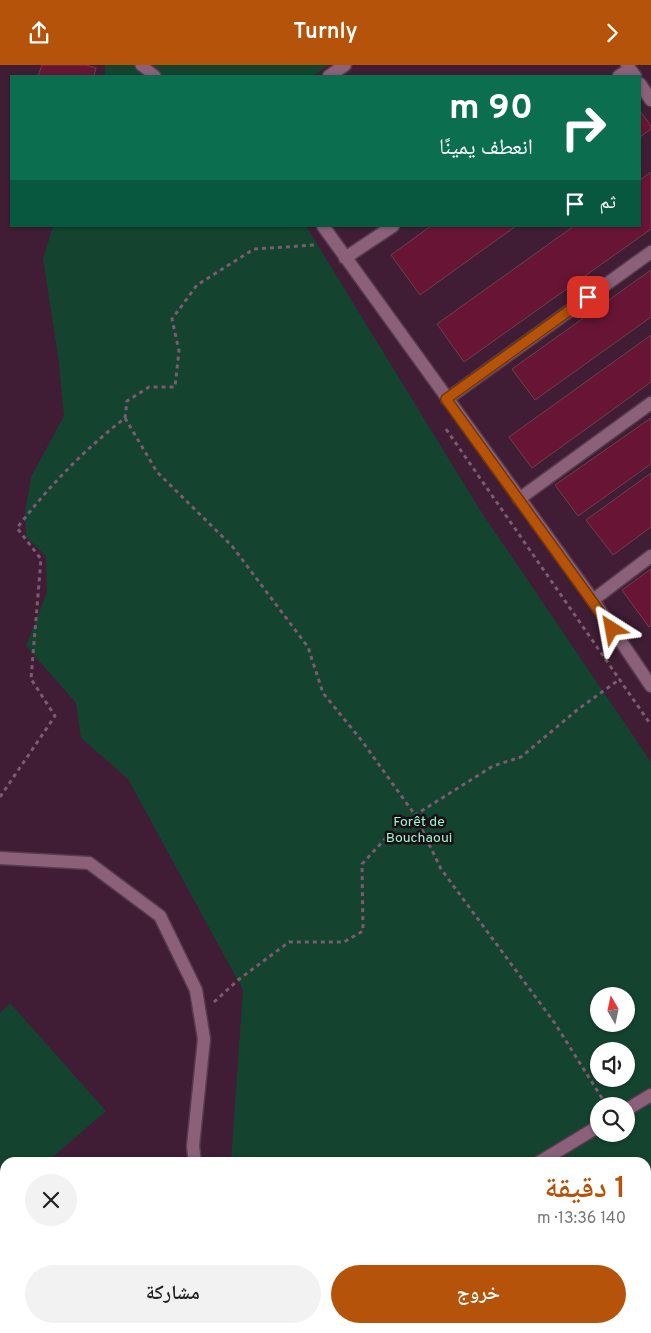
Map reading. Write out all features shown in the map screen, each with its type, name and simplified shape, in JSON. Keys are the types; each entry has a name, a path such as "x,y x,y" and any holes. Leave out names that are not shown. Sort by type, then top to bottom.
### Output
{"street":[{"path":"330,75 345,65"},
{"path":"641,85 651,100"},
{"path":"324,227 446,399 593,600 651,686"},
{"path":"345,258 392,227"},
{"path":"446,399 651,252"},
{"path":"519,499 651,403"},
{"path":"593,600 651,556"},
{"path":"0,858 89,863 160,916 196,990 204,1039 194,1146 195,1157"},
{"path":"635,1105 651,1095"},
{"path":"548,1157 590,1131"}],"lane":[{"path":"141,65 154,75"}],"path":[{"path":"320,245 305,244 254,249 197,285 172,319 178,351 175,387 149,387 127,401 125,418 157,472 232,546 308,647 323,693 362,741 414,815 441,869 554,1023 601,1097"},
{"path":"0,797 55,715 31,679 41,559 18,528 48,489 100,438 125,418"},
{"path":"444,427 651,725"},
{"path":"200,1014 238,980 289,942 344,942 363,931 362,864 396,827 493,766 521,757 577,710 620,679"}],"green space":[{"path":"105,65 329,65 314,75 105,75"},
{"name":"Forêt de Bouchaoui","path":"53,227 307,227 480,510 651,762 651,1157 231,1157 243,990 128,779 81,738 76,703 26,646 47,592 46,556 26,537 25,512 31,477 64,416 58,356 43,259"},
{"path":"10,1003 106,1111 53,1157 0,1157 0,1013"}],"building":[{"path":"42,65 86,65 96,68 94,75 38,75"},
{"path":"641,112 651,126 651,129 641,136"},
{"path":"651,172 651,229 464,362 437,324 573,227 641,227 641,179"},
{"path":"430,227 515,227 420,295 391,255"},
{"path":"651,270 651,317 535,400 512,369"},
{"path":"651,335 651,382 532,468 509,437"},
{"path":"651,418 651,464 578,516 555,485"},
{"path":"651,473 651,527 613,555 586,520"},
{"path":"651,569 651,625 649,627 622,590"}],"route":[{"path":"588,297 446,399 593,600 612,629"}]}
